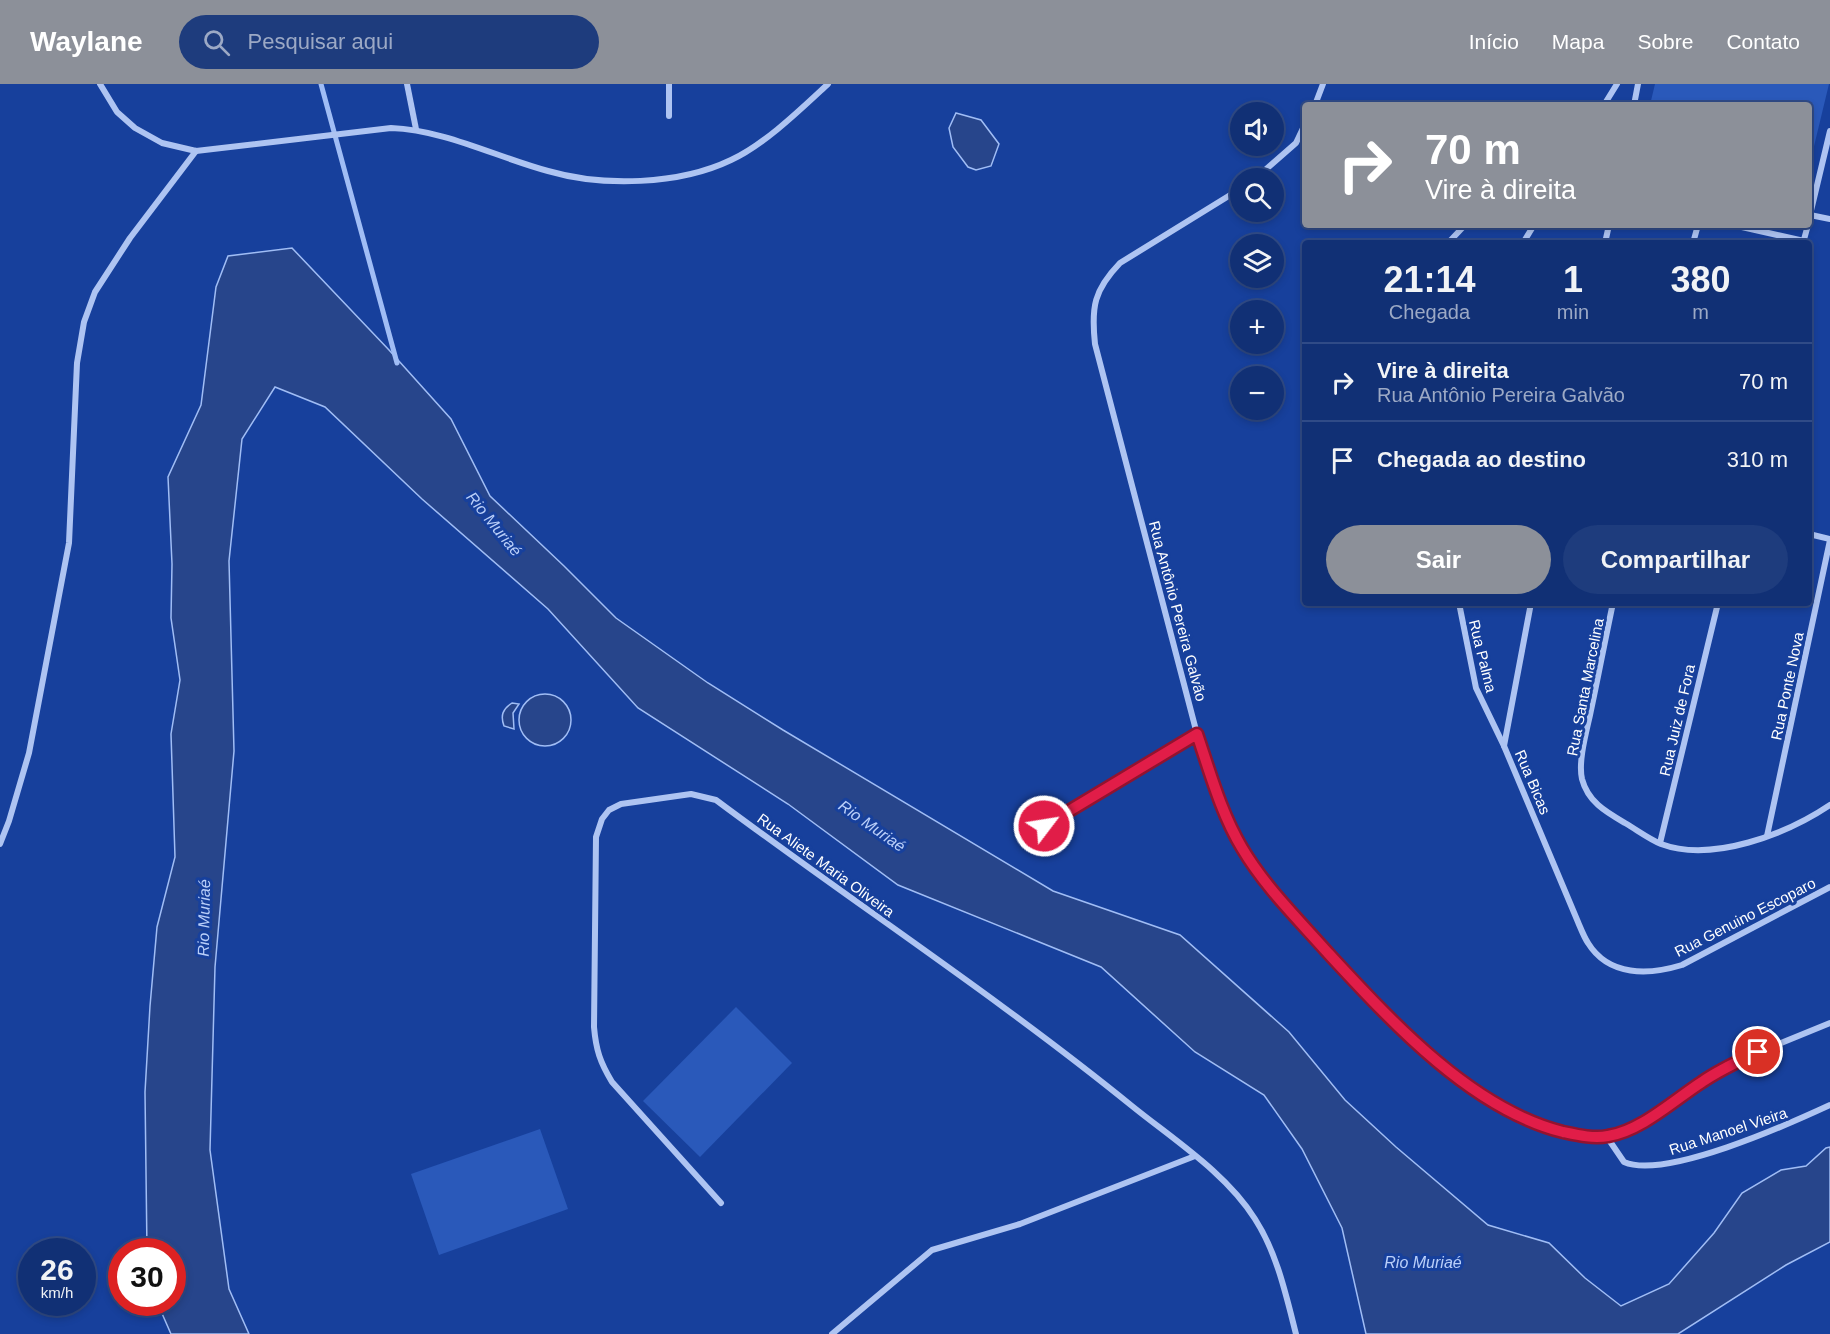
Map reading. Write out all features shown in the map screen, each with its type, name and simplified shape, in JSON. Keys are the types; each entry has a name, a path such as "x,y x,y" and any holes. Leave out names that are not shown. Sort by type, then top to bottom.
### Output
{"street":[{"path":"100,84 117,112 135,128 162,143 196,151 391,128 416,129 550,172 599,179 655,181 697,173 732,160 771,134 828,84"},
{"path":"407,84 416,129"},
{"path":"669,84 669,116"},
{"path":"1316,102 1323,84"},
{"path":"1606,102 1617,84"},
{"path":"1635,102 1638,84"},
{"path":"1267,168 1296,143 1302,130"},
{"path":"1812,208 1830,131"},
{"path":"0,844 29,753 69,543 77,363 84,322 95,292 124,247 196,151"},
{"name":"Rua Antônio Pereira Galvão","path":"1230,195 1120,263 1105,279 1093,309 1095,344 1197,734 1219,799 1241,847 1273,892 1386,1015 1464,1083 1510,1113 1545,1127 1578,1135 1607,1137 1632,1129 1703,1081 1742,1059 1830,1023"},
{"path":"1812,217 1830,219"},
{"path":"1451,240 1462,228"},
{"path":"1746,228 1796,240"},
{"path":"1812,535 1830,540"},
{"name":"Rua Ponte Nova","path":"1767,836 1830,540"},
{"name":"Rua Palma","path":"1460,606 1476,688 1504,746"},
{"name":"Rua Bicas","path":"1531,606 1504,746 1578,922 1589,945 1602,958"},
{"name":"Rua Santa Marcelina","path":"1612,606 1584,747 1581,777 1587,792 1600,809 1660,843 1680,849 1728,848 1767,836 1814,816 1830,805"},
{"name":"Rua Juiz de Fora","path":"1660,843 1717,606"},
{"path":"1044,826 1197,734"},
{"name":"Rua Aliete Maria Oliveira","path":"721,1203 612,1082 601,1064 596,1049 594,1027 596,837 602,819 609,810 621,804 691,794 716,800 1085,1068 1195,1156 1230,1187 1255,1218 1266,1238 1281,1278 1296,1334"},
{"name":"Rua Genuino Escoparo","path":"1602,958 1625,970 1639,973 1682,965 1830,887"},
{"name":"Rua Manoel Vieira","path":"1607,1137 1624,1162 1642,1166 1666,1165 1734,1145 1830,1105"},
{"path":"832,1334 932,1250 1020,1224 1195,1156"}],"shaded area":[{"path":"1655,84 1829,84 1812,155 1812,102 1651,102"},
{"path":"736,1007 792,1063 700,1157 643,1101"},
{"path":"540,1129 568,1209 439,1255 411,1174"}],"water":[{"path":"956,113 981,120 999,144 991,166 976,170 968,167 953,147 949,128"},
{"name":"Rio Muriaé","path":"292,248 451,419 490,496 616,618 708,683 783,730 1053,891 1180,935 1289,1032 1345,1100 1396,1147 1488,1225 1549,1243 1585,1278 1621,1306 1669,1284 1714,1233 1742,1193 1781,1170 1806,1166 1830,1147 1830,1242 1786,1265 1678,1334 1366,1334 1342,1228 1302,1149 1264,1095 1195,1052 1101,967 898,885 788,804 638,708 548,609 422,499 325,407 275,387 242,439 229,561 234,751 215,967 210,1150 229,1289 249,1334 171,1334 163,1316 186,1316 186,1238 147,1238 145,1092 157,927 175,857 171,734 180,680 171,618 172,564 168,477 201,405 216,287 228,256"},
{"path":"540,694 550,694 564,701 571,720 564,739 550,746 540,746 530,742 523,735 519,725 519,715 523,705 530,698"},
{"path":"512,703 519,704 513,713 514,729 504,726 502,719 504,710"}],"waterway":[{"path":"321,84 397,363"}],"route":[{"path":"1044,826 1197,734 1219,799 1241,847 1273,892 1386,1015 1464,1083 1510,1113 1545,1127 1578,1135 1607,1137 1632,1129 1703,1081 1758,1052"}]}
